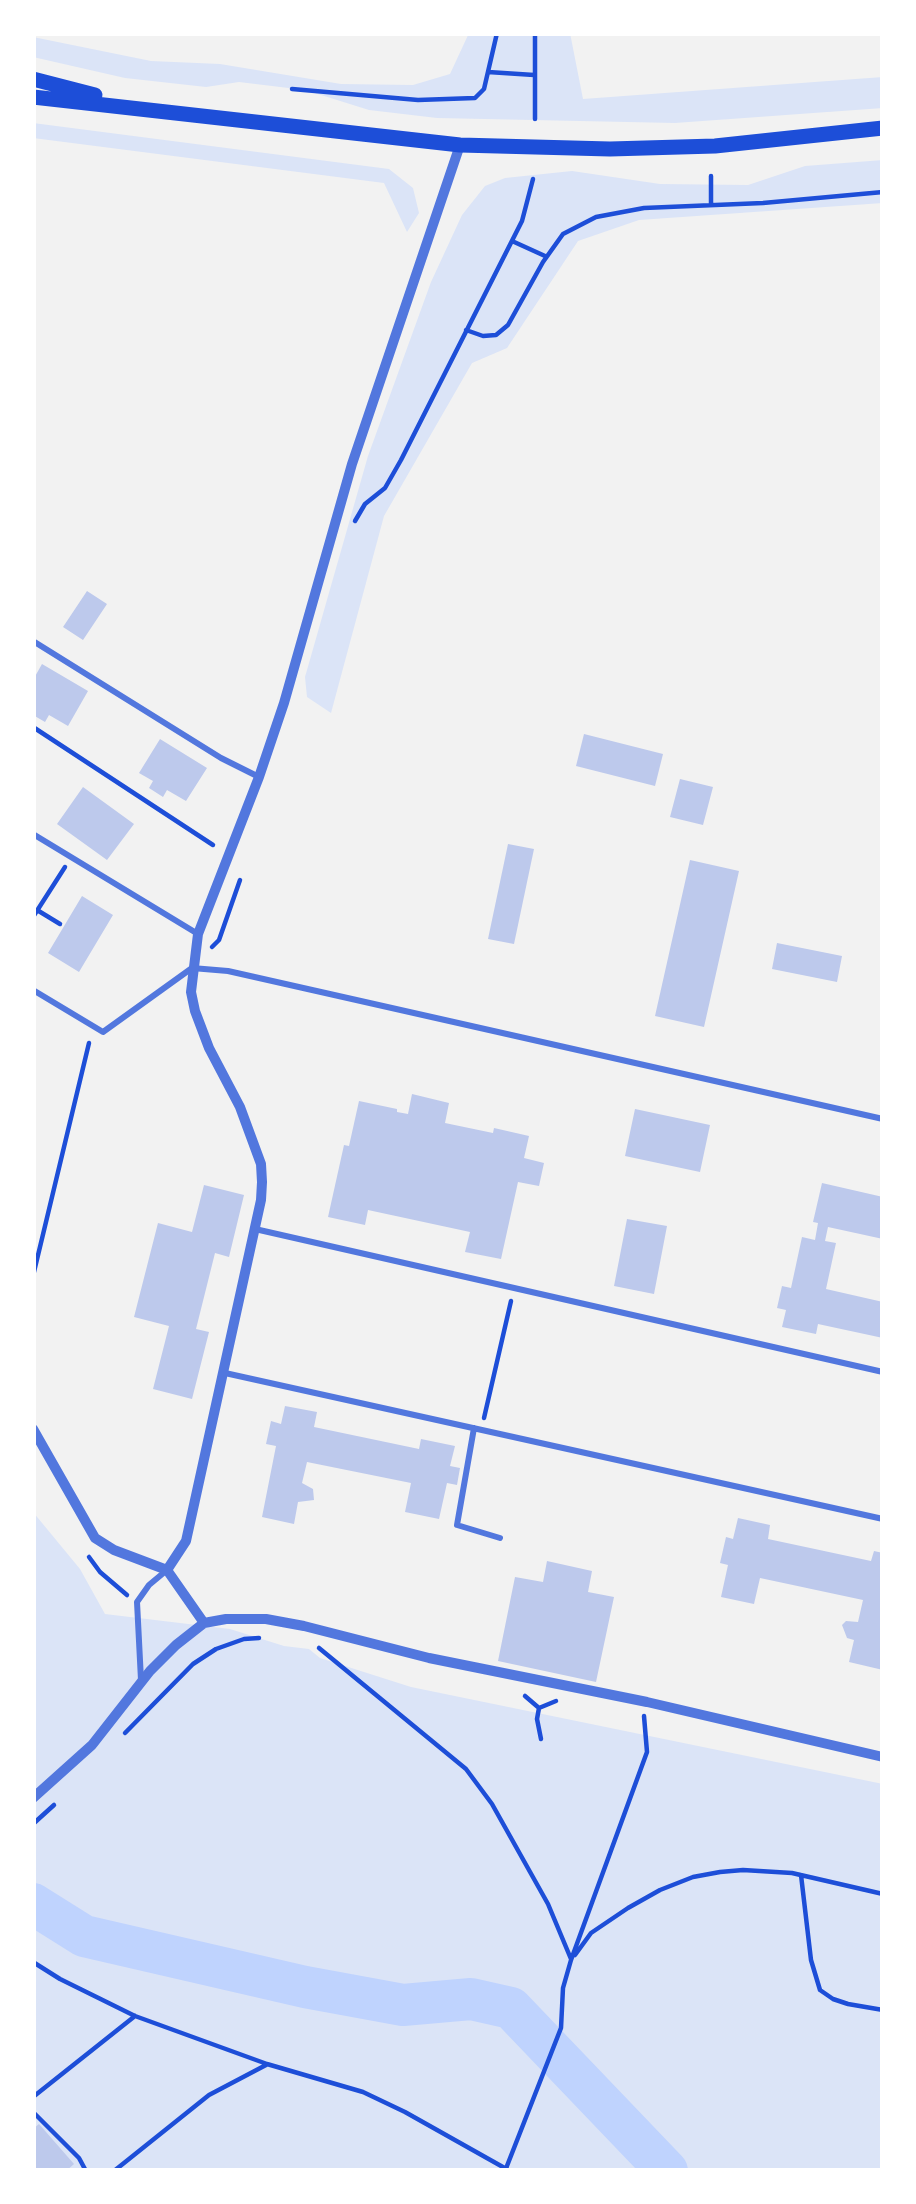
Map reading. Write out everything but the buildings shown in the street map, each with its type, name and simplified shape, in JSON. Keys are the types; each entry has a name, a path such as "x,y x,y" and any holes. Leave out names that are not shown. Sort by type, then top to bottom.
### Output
{"main road":[{"path":"33,79 145,108"},
{"path":"33,97 460,145 716,146 883,128"}],"street":[{"path":"166,1570 186,1541 261,1200 261,1164 195,1011 191,992 198,934 284,703 352,464 460,145"},
{"path":"33,1429 95,1538 166,1570 204,1624"},
{"path":"34,1797 92,1744 176,1645 204,1624 226,1619 304,1626 429,1658 883,1757"}],"lane":[{"path":"33,641 259,777"},
{"path":"33,834 198,934"},
{"path":"33,990 103,1033 192,968 228,971 883,1119"},
{"path":"255,1229 883,1372"},
{"path":"223,1372 883,1519"},
{"path":"478,1429 457,1525 500,1538"},
{"path":"141,1686 137,1601 166,1570"}],"path":[{"path":"292,89 418,100 475,98 483,93 497,33"},
{"path":"535,33 535,119"},
{"path":"488,71 534,75"},
{"path":"711,176 711,205"},
{"path":"365,504 385,488 512,241 533,178"},
{"path":"466,330 496,335 508,325 563,234 596,217 644,208 883,192"},
{"path":"512,241 547,257"},
{"path":"33,727 228,854"},
{"path":"60,924 35,913 72,857"},
{"path":"33,1276 86,1045 103,1033"},
{"path":"478,1429 514,1290"},
{"path":"193,1664 217,1649 263,1638"},
{"path":"315,1644 466,1768 492,1804 548,1904 571,1960"},
{"path":"517,1688 539,1708"},
{"path":"539,1708 565,1697"},
{"path":"539,1708 541,1739"},
{"path":"33,1962 135,2016 267,2064 363,2092 507,2170 561,2028 563,1988 571,1960 647,1752 644,1714 632,1708"},
{"path":"33,1824 50,1809"},
{"path":"571,1960 591,1933 660,1890 694,1877 743,1870 801,1875 883,1894"},
{"path":"801,1875 820,1990 832,1999 883,2010"},
{"path":"33,2097 135,2016"},
{"path":"114,2171 209,2095 267,2064"},
{"path":"33,2112 86,2171"}],"shaded area":[{"path":"469,33 570,33 583,99 883,77 883,108 675,123 437,118 369,110 305,90 125,78 33,57 33,37 151,61 220,64 341,84 413,85 450,74"},
{"path":"33,123 389,169 413,188 419,213 407,232 384,183 33,138"},
{"path":"883,160 883,203 639,220 578,241 507,348 472,363 384,516 331,713 307,697 305,677 368,456 431,282 462,215 485,186 505,178 572,171 660,184 748,185 805,166"},
{"path":"33,1512 80,1569 105,1614 230,1629 309,1649 320,1658 411,1687 883,1784 883,2171 33,2171"}],"waterway":[{"path":"33,1904 84,1936 305,1987 403,2005 471,1999 511,2008 667,2171"}]}
